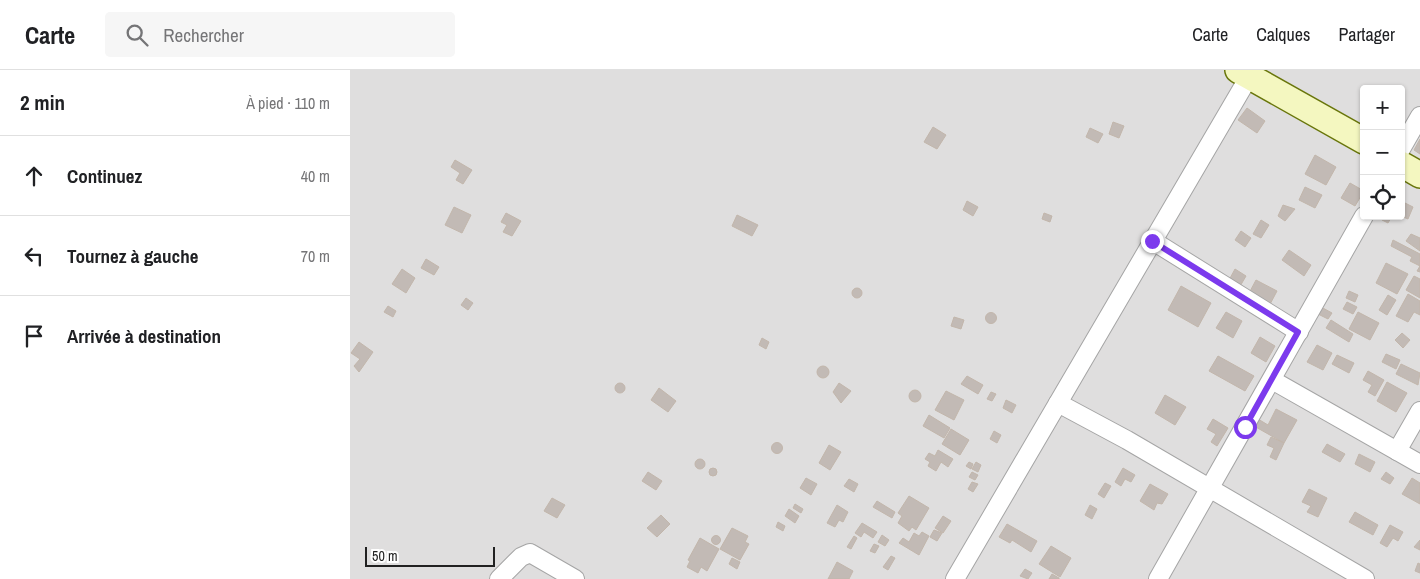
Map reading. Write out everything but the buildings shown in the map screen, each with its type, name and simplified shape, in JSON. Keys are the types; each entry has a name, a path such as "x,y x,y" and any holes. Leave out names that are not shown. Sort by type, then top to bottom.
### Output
{"main road":[{"path":"1244,72 1360,139"},
{"path":"1405,166 1420,175"}],"street":[{"path":"955,579 1152,241 1244,72"},
{"path":"1405,142 1420,116"},
{"path":"1158,579 1211,489 1362,220"},
{"path":"1152,241 1298,332"},
{"path":"1272,380 1420,464"},
{"path":"1058,403 1211,489 1364,579"},
{"path":"1397,451 1420,411"},
{"path":"499,579 516,561 530,553 575,579"}],"shaded area":[{"path":"350,70 1420,70 1420,579 350,579"}],"route":[{"path":"1152,241 1298,332 1245,427"}]}
